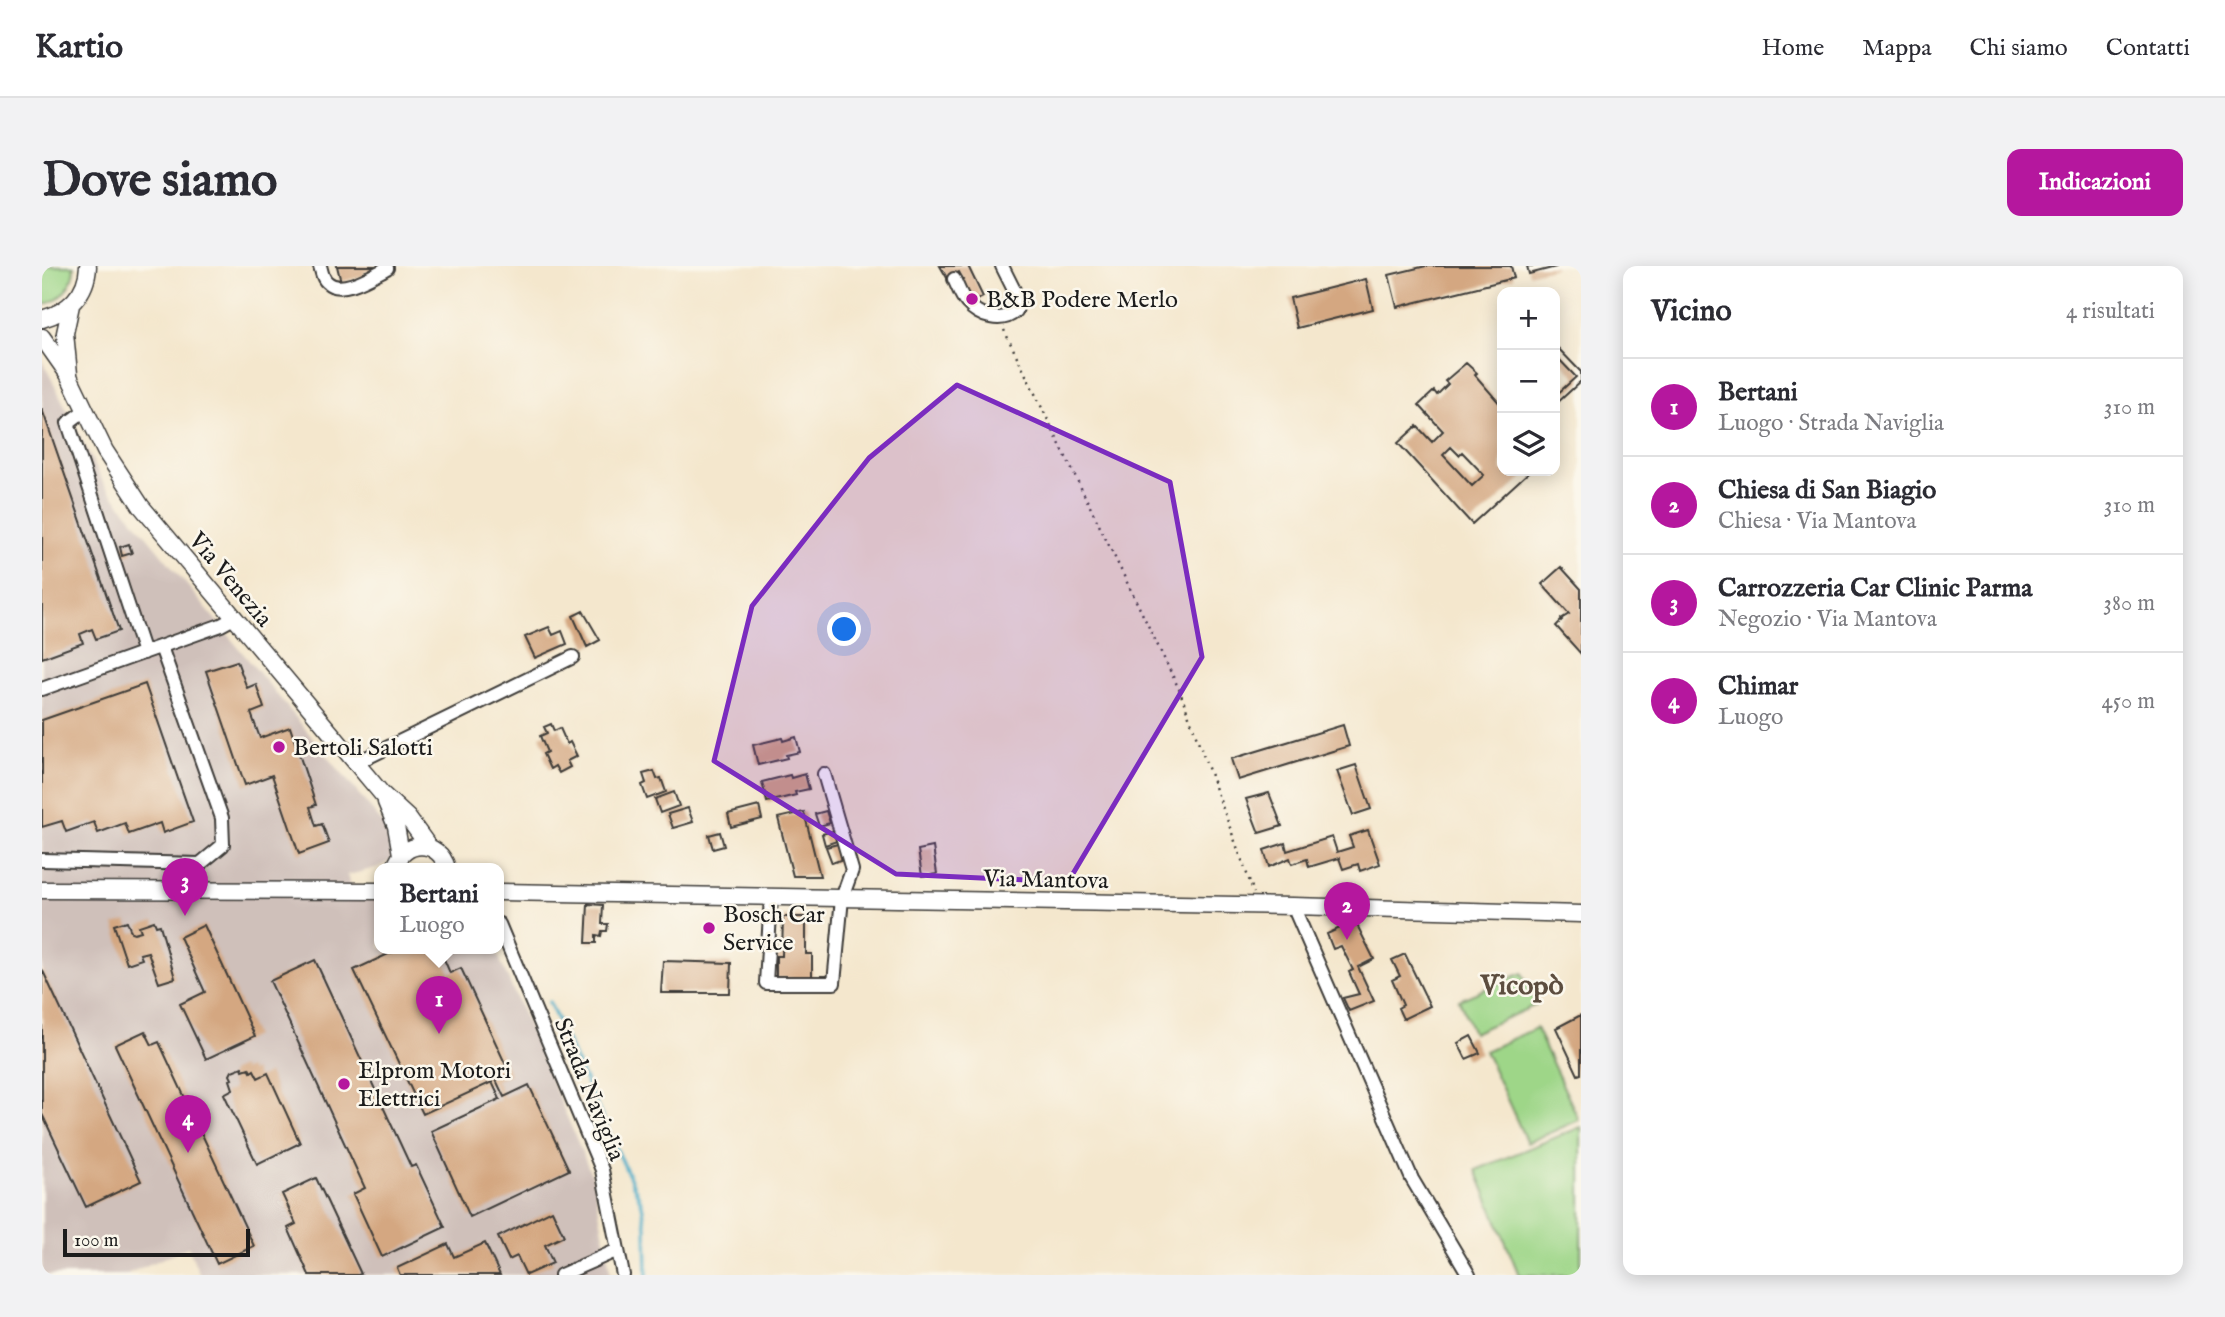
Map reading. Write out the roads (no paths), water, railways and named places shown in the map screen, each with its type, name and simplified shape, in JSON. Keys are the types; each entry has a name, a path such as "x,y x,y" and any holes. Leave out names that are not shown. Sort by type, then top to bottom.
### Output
{"main road":[{"path":"88,270 103,266"},
{"name":"Via Venezia","path":"69,377 65,333 71,305 82,291 88,270"},
{"path":"42,318 56,315 71,305"},
{"name":"Via Venezia","path":"42,337 69,377 112,462 134,497 382,794 408,818 429,847"},
{"name":"Via Venezia","path":"382,794 396,826 398,861"},
{"path":"398,861 414,846 429,847 441,855 445,863"},
{"path":"357,891 374,883"},
{"path":"42,890 374,891"},
{"name":"Via Mantova","path":"504,891 1581,914"}],"street":[{"path":"320,266 327,282 332,286 343,287 364,281 387,268 386,266"},
{"path":"954,279 967,303 998,319 1012,315 1018,304 1017,296 1002,266"},
{"path":"85,410 68,423 144,653"},
{"path":"42,689 225,624 234,618"},
{"path":"42,860 200,864 223,845 222,818 161,647"},
{"path":"356,763 573,657"},
{"path":"771,896 766,984 834,983 842,898 852,870 824,774"},
{"path":"1293,906 1412,1179 1469,1275"},
{"name":"Strada Naviglia","path":"504,937 601,1170 623,1275"},
{"path":"561,1275 618,1250"}],"waterway":[{"path":"549,1002 642,1204 646,1227 647,1275"}],"place":[{"name":"B&B Podere Merlo","path":"972,299"},
{"name":"Bertoli Salotti","path":"279,747"},
{"name":"Carrozzeria Car Clinic Parma","path":"185,916"},
{"name":"Bosch Car Service","path":"709,928"},
{"name":"Chiesa di San Biagio","path":"1347,940"},
{"name":"Bertani","path":"439,1034"},
{"name":"Elprom Motori Elettrici","path":"344,1084"},
{"name":"Chimar","path":"188,1153"}],"district":[{"name":"Vicopò","path":"1522,984"}]}
